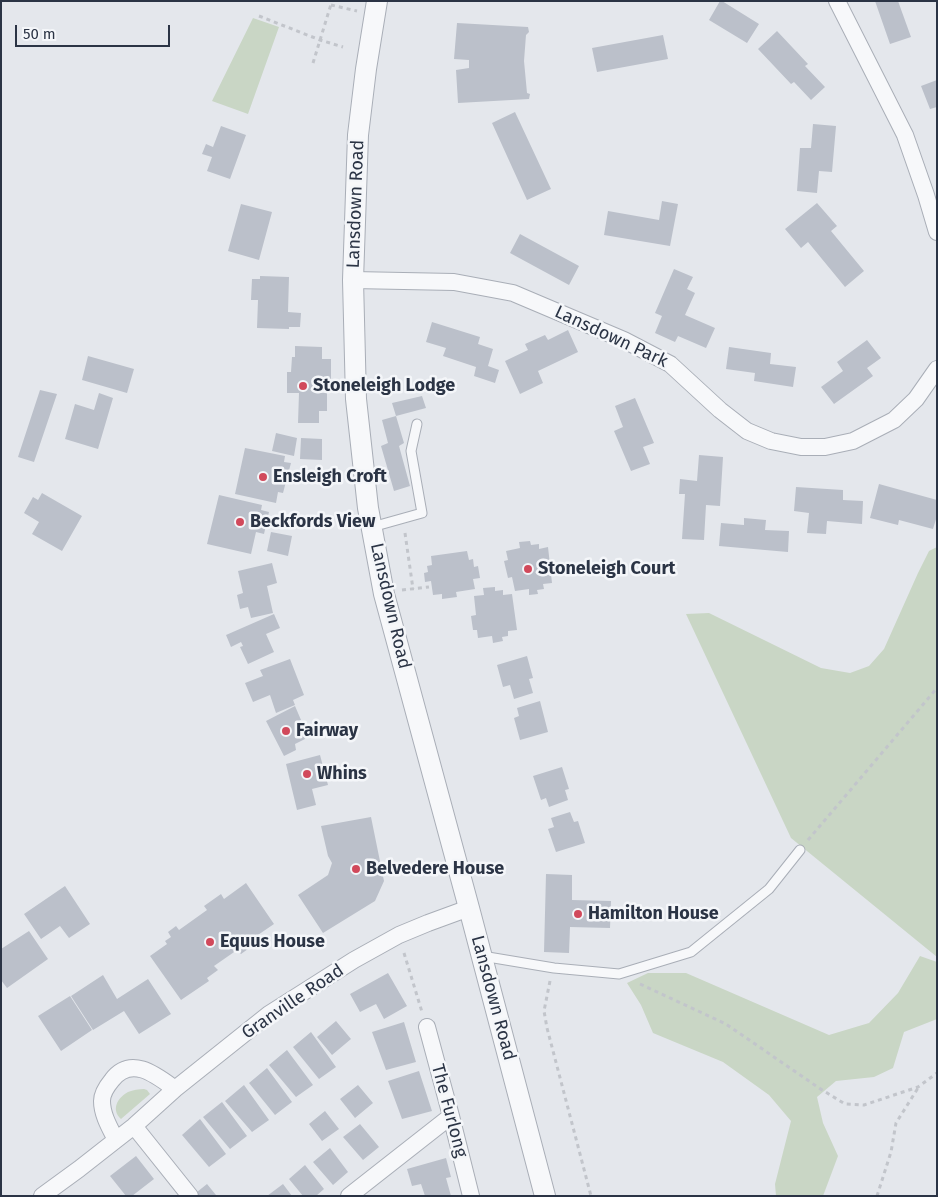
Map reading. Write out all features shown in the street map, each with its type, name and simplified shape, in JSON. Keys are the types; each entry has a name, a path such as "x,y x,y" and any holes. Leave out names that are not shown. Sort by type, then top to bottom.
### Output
{"street":[{"path":"837,1 905,135 937,232"},
{"name":"Lansdown Road","path":"375,9 358,135 353,280 356,399 368,508 384,594 482,956 544,1196"},
{"name":"Lansdown Park","path":"353,280 454,282 513,293 624,340 670,364 720,410 747,431 771,441 801,446 826,447 853,441 894,420 916,400 937,369"},
{"name":"Granville Road","path":"42,1196 134,1126 175,1089 269,1014 354,960 399,935 469,908"},
{"name":"The Furlong","path":"427,1027 471,1196"},
{"path":"116,1140 105,1117 102,1099 106,1087 114,1077 125,1069 141,1068 157,1076 175,1089"},
{"path":"348,1196 451,1116"},
{"path":"134,1126 190,1196"}],"lane":[{"path":"372,528 422,513 412,451 417,424"},
{"path":"482,956 554,968 619,974 691,952 769,889 800,850"}],"path":[{"path":"312,64 331,3 375,9"},
{"path":"259,16 343,47"},
{"path":"403,519 413,589"},
{"path":"384,594 429,587"},
{"path":"800,850 937,688"},
{"path":"403,950 427,1027"},
{"path":"554,968 544,1011 549,1037 591,1196"},
{"path":"619,974 726,1024 845,1104 864,1105 918,1087 937,1073"},
{"path":"877,1196 891,1152 896,1123 918,1087"}],"green space":[{"path":"253,18 279,27 248,114 212,101"},
{"path":"937,547 937,957 791,838 686,614 709,613 821,668 850,673 869,666 884,649 929,551"},
{"path":"920,956 937,962 937,1019 904,1032 893,1068 874,1077 836,1081 817,1097 823,1123 838,1156 823,1196 776,1196 775,1184 791,1121 769,1095 723,1062 653,1033 641,1005 627,983 648,973 686,973 829,1035 869,1023 898,993"},
{"path":"144,1089 150,1094 121,1119 116,1112 116,1108 121,1097 128,1092"}],"building":[{"path":"720,1 759,24 747,43 709,20"},
{"path":"875,1 898,1 911,37 890,44"},
{"path":"457,23 528,27 529,32 526,35 524,61 527,93 530,94 529,99 458,103 456,70 469,68 469,60 454,59"},
{"path":"777,31 808,64 805,66 825,87 811,100 794,82 791,84 758,49"},
{"path":"663,35 668,59 597,72 592,48"},
{"path":"937,80 937,107 930,109 921,86"},
{"path":"515,112 551,189 527,200 492,123"},
{"path":"813,124 836,126 832,172 819,171 817,193 797,191 800,148 811,148"},
{"path":"221,126 246,135 230,179 207,171 212,157 202,154 206,144 213,147"},
{"path":"662,201 678,204 670,246 604,235 608,211 659,220"},
{"path":"817,203 837,226 831,231 864,271 845,287 808,242 801,248 785,229"},
{"path":"241,204 272,212 259,260 228,251"},
{"path":"520,234 579,266 569,285 510,253"},
{"path":"674,269 693,277 687,289 695,293 685,315 715,328 706,348 678,336 675,342 655,333 662,316 655,313"},
{"path":"260,276 289,277 288,312 301,313 300,327 289,327 289,329 257,328 258,300 251,300 252,279 260,279"},
{"path":"432,322 480,337 478,344 493,349 488,366 499,370 495,383 474,376 476,367 443,356 446,348 426,342"},
{"path":"568,330 578,352 538,371 543,383 520,394 505,361 528,350 525,344 545,335 548,340"},
{"path":"867,340 881,358 867,368 873,376 834,404 821,387 843,371 837,362"},
{"name":"Stoneleigh Lodge","path":"295,346 322,347 322,359 331,359 331,379 319,379 319,393 327,393 327,411 319,411 319,423 298,423 299,393 287,393 287,372 291,372 292,357 295,357"},
{"path":"729,347 771,353 770,364 796,367 793,387 754,381 755,373 726,369"},
{"path":"88,356 134,369 127,393 82,380"},
{"path":"40,390 57,394 34,462 18,457"},
{"path":"99,393 113,398 98,449 65,439 75,404 94,410"},
{"path":"422,396 426,408 396,416 392,403"},
{"path":"635,398 654,443 643,447 650,464 631,471 614,431 623,427 615,406"},
{"path":"396,416 404,443 399,446 410,486 394,491 381,446 388,443 382,420"},
{"path":"276,433 297,438 294,456 272,451"},
{"path":"301,438 322,439 322,460 300,459"},
{"name":"Ensleigh Croft","path":"245,448 285,456 284,462 291,463 283,493 278,492 276,503 235,494"},
{"path":"699,455 723,457 720,506 706,505 704,540 682,539 685,494 679,494 680,479 697,481"},
{"path":"879,484 937,500 937,516 933,529 899,520 898,525 870,518"},
{"path":"796,487 843,490 843,500 863,501 862,524 827,521 826,534 807,533 809,513 794,511"},
{"path":"42,493 82,516 62,551 32,534 39,522 24,513 33,497 38,500"},
{"name":"Beckfords View","path":"219,495 262,505 261,510 269,512 264,534 256,532 251,554 207,544"},
{"path":"744,518 766,520 765,530 789,531 788,552 719,546 721,523 744,525"},
{"path":"271,532 292,536 288,556 267,551"},
{"name":"Stoneleigh Court","path":"530,541 531,545 539,544 539,549 548,547 552,583 543,584 544,589 537,590 538,594 529,595 529,589 515,591 512,577 508,578 504,561 508,560 506,551 520,548 519,542"},
{"path":"467,551 469,560 473,559 474,567 478,566 480,578 473,579 475,589 456,592 457,597 442,599 442,594 433,595 431,581 425,582 424,573 428,572 427,566 432,565 431,556"},
{"path":"272,563 277,583 267,586 273,613 251,618 248,607 240,609 237,595 243,593 238,571"},
{"name":"Stoneleigh Court","path":"495,587 495,591 503,590 503,595 512,594 517,630 508,631 508,636 502,637 503,641 493,643 492,636 478,638 477,630 473,630 471,616 476,615 474,596 484,595 483,588"},
{"path":"274,614 280,628 266,634 274,652 248,664 240,647 243,646 241,642 231,647 226,635"},
{"path":"527,656 533,678 529,679 533,693 514,699 510,685 503,687 497,665"},
{"path":"290,659 304,695 293,700 295,705 276,713 270,695 253,702 245,683 263,676 260,670"},
{"path":"540,701 548,732 520,740 514,718 519,716 517,708"},
{"name":"Fairway","path":"295,706 301,720 297,722 305,739 295,744 296,750 284,756 266,721"},
{"name":"Whins","path":"320,755 328,785 312,789 316,805 297,810 286,764"},
{"path":"562,767 569,789 565,790 568,800 549,807 546,798 541,800 533,776"},
{"path":"570,812 574,822 578,821 585,843 556,852 548,829 554,827 551,818"},
{"name":"Belvedere House","path":"371,817 384,881 375,901 323,933 298,895 328,875 332,863 328,856 321,826"},
{"name":"Hamilton House","path":"546,874 572,875 572,900 611,901 610,928 570,927 569,953 544,952"},
{"name":"Equus House","path":"246,883 274,924 252,939 255,944 241,954 237,950 214,966 218,970 207,978 209,981 181,1000 150,956 167,944 165,941 171,937 168,932 176,926 179,930 207,910 204,906 221,894 224,899"},
{"path":"65,886 90,924 69,938 60,926 41,939 24,914"},
{"path":"29,931 48,959 7,988 1,980 1,949"},
{"path":"388,973 407,1006 384,1019 376,1004 360,1012 350,994"},
{"path":"103,975 117,999 148,979 171,1014 139,1034 124,1011 93,1030 71,996"},
{"path":"70,996 92,1030 61,1051 38,1016"},
{"path":"336,1021 351,1039 332,1055 317,1037"},
{"path":"404,1022 416,1062 386,1070 372,1032"},
{"path":"311,1032 336,1067 319,1079 293,1047"},
{"path":"287,1050 313,1085 296,1097 269,1065"},
{"path":"267,1068 292,1102 275,1115 249,1083"},
{"path":"419,1071 432,1111 402,1119 388,1081"},
{"path":"244,1085 269,1120 252,1132 225,1101"},
{"path":"358,1085 373,1103 355,1118 340,1099"},
{"path":"222,1102 247,1136 230,1149 203,1117"},
{"path":"325,1111 339,1129 322,1141 309,1124"},
{"path":"200,1119 226,1154 209,1167 182,1135"},
{"path":"360,1124 379,1147 363,1160 343,1137"},
{"path":"330,1148 348,1172 333,1185 313,1162"},
{"path":"136,1156 154,1179 132,1196 126,1196 110,1176"},
{"path":"446,1158 451,1177 446,1178 451,1196 425,1196 421,1184 412,1186 407,1169"},
{"path":"305,1165 324,1189 316,1196 303,1196 289,1179"},
{"path":"207,1184 215,1196 192,1196"},
{"path":"283,1184 292,1196 267,1196"}],"place":[{"name":"Stoneleigh Lodge","path":"303,386"},
{"name":"Ensleigh Croft","path":"263,477"},
{"name":"Beckfords View","path":"240,522"},
{"name":"Stoneleigh Court","path":"528,569"},
{"name":"Fairway","path":"286,731"},
{"name":"Whins","path":"307,774"},
{"name":"Belvedere House","path":"356,869"},
{"name":"Hamilton House","path":"578,914"},
{"name":"Equus House","path":"210,942"}]}
